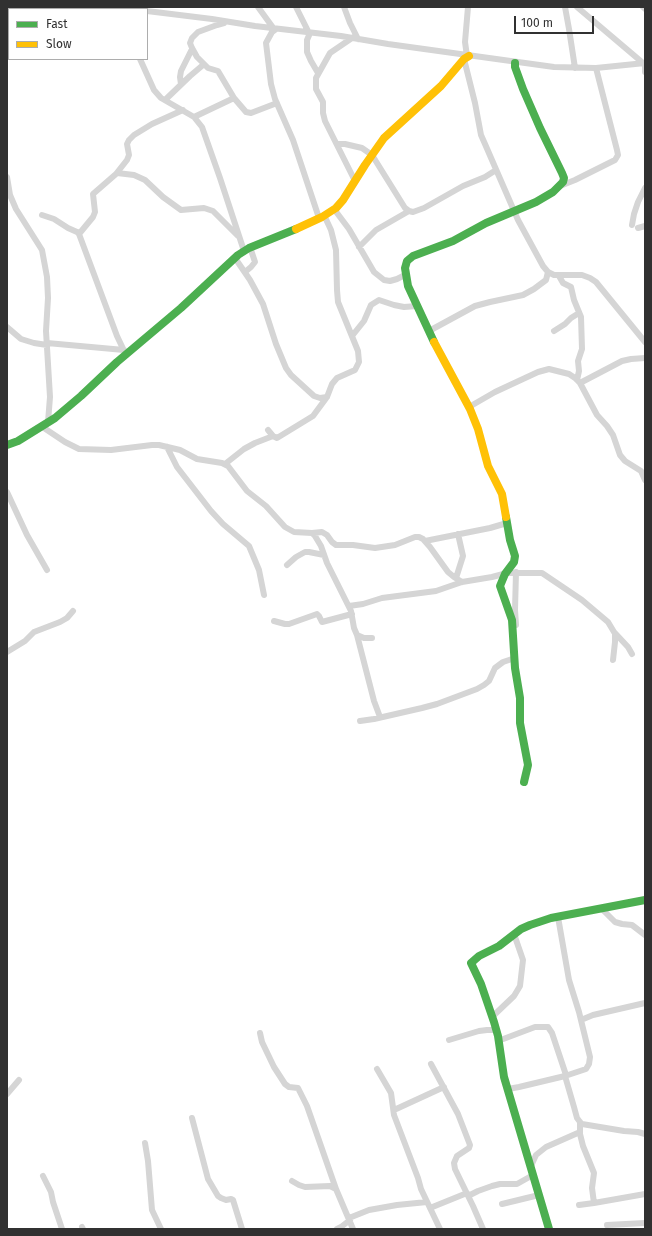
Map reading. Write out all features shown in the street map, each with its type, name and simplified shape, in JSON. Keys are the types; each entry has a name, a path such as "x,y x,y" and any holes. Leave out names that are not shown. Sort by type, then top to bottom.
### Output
{"street":[{"path":"258,7 275,29"},
{"path":"296,7 310,33"},
{"path":"344,7 355,39"},
{"path":"468,7 466,42 467,57 481,135 514,211 537,255 548,272 559,276 582,276 590,278 596,282 645,342"},
{"path":"565,7 575,68"},
{"path":"576,7 644,64 645,72"},
{"path":"148,11 554,68 596,68 644,64"},
{"path":"229,22 198,32 192,38 190,43 192,50 204,65 218,71 234,98 246,112 251,113 277,103"},
{"path":"225,464 244,449 255,443 273,436 277,438 313,416 327,397 332,384 337,378 351,373 358,366 359,362 358,351 338,302 336,250 331,230 322,217 277,103 271,84 266,43 275,29"},
{"path":"310,33 307,40 307,52 318,72"},
{"path":"355,39 330,53 316,78 316,89 323,102 323,113 325,120 355,181"},
{"path":"181,84 181,71 192,50"},
{"path":"7,445 18,441 55,418 81,396 125,352 181,308 247,249 292,231 322,217 334,209 343,200 384,138 441,86 467,57"},
{"path":"140,60 154,90 161,98 194,117 202,127 239,237"},
{"path":"515,63 515,68 523,89 562,173 564,178 563,182 553,192 536,202 486,223 453,241 420,252 406,261 404,268 408,286 417,306 469,407 478,429 488,466 502,494 515,556 514,562 500,586 512,620 515,668 520,698 520,723 528,765 524,782"},
{"path":"165,100 181,84 204,65"},
{"path":"559,186 575,180 615,160 618,155 618,150 596,68"},
{"path":"194,117 234,98"},
{"path":"79,234 93,217 95,212 93,194 117,172 127,160 129,155 127,144 129,140 134,135 152,124 175,112 183,110"},
{"path":"338,144 349,144 362,148 372,155 409,211"},
{"path":"359,247 366,238 376,230 409,211 413,212 424,208 463,186 485,177 496,170"},
{"path":"117,172 134,175 145,180 182,210 204,208 213,211 239,237 255,258 255,262 251,268 245,272"},
{"path":"7,177 10,195 16,209 42,250 45,262 48,284 47,344 50,397 45,424"},
{"path":"645,188 634,214 635,227 645,226"},
{"path":"334,209 349,228 374,272 384,280 397,279 405,275"},
{"path":"42,215 54,219 79,234 117,336 125,352"},
{"path":"236,258 263,304 276,344 286,368 291,375 314,396 320,398 327,397"},
{"path":"429,331 475,306 523,295 546,280 548,272"},
{"path":"559,276 563,283 570,287 581,317 582,349 578,361 578,382"},
{"path":"352,336 364,321 371,305 379,300 404,307 417,306"},
{"path":"554,331 579,314"},
{"path":"7,327 21,339 27,341 125,352"},
{"path":"578,382 622,361 645,358"},
{"path":"469,407 495,392 538,372 549,369 569,374 578,382 597,415 613,435 620,455 640,471 645,480"},
{"path":"45,424 65,442 79,449 111,450 152,444 180,450 197,459 225,464 231,468 247,491 266,506 285,527 294,532 322,532 328,535 332,542 336,545 353,545 376,548 395,545 415,537 420,537 437,555 448,572 459,580"},
{"path":"268,430 273,436"},
{"path":"167,446 177,467 211,511 223,524 249,546 259,570 264,595"},
{"path":"7,492 27,535 47,570"},
{"path":"424,540 490,528 507,522"},
{"path":"312,533 317,539 352,614 354,628 374,701 380,717"},
{"path":"458,534 463,556 459,580"},
{"path":"287,565 296,557 305,552 324,555"},
{"path":"514,646 516,644 517,635 515,610 516,572"},
{"path":"348,606 363,604 382,598 436,590 459,580 492,577 516,572 542,573 582,600 608,622 615,634 628,647 632,654"},
{"path":"7,652 25,641 34,632 67,618 73,611"},
{"path":"274,620 285,624 290,624 317,614 321,622 323,622 352,614"},
{"path":"613,660 615,634"},
{"path":"357,635 364,638 372,638"},
{"path":"360,721 437,704 480,687 489,681 495,668 503,662 515,658"},
{"path":"549,1229 504,1077 496,1030 480,984 471,964 479,956 503,944 521,929 558,917 645,900"},
{"path":"602,908 615,922 632,925 638,928 645,935"},
{"path":"508,1089 566,1076 586,1068 590,1064 590,1057 581,1020 569,980 558,917"},
{"path":"492,1017 517,992 520,986 523,960 514,934"},
{"path":"581,1020 593,1015 645,1003"},
{"path":"498,1041 535,1027 548,1026 552,1033 566,1076 577,1118 580,1122 582,1124 642,1133 645,1128"},
{"path":"449,1040 483,1030 496,1030"},
{"path":"260,1032 262,1042 274,1067 285,1084 289,1087 296,1086 302,1094 336,1189 353,1229"},
{"path":"431,1064 458,1114 470,1145 469,1148 457,1156 454,1163 455,1170 473,1206 482,1229"},
{"path":"377,1069 391,1092 394,1115 418,1178 421,1190 440,1229"},
{"path":"8,1091 19,1080"},
{"path":"394,1110 444,1087"},
{"path":"192,1118 208,1179 218,1196 224,1200 233,1200 242,1229"},
{"path":"580,1122 580,1132 583,1146 594,1173 592,1188 594,1204"},
{"path":"531,1166 536,1155 546,1147 580,1132"},
{"path":"144,1143 148,1161 152,1210 161,1229"},
{"path":"336,1229 341,1227 350,1219 369,1210 397,1205 429,1205 500,1184 517,1184 533,1175"},
{"path":"43,1176 52,1192 53,1202 62,1229"},
{"path":"292,1181 305,1187 330,1186 336,1189"},
{"path":"579,1205 594,1204 645,1194"},
{"path":"502,1204 539,1195"},
{"path":"607,1225 645,1223"}],"traffic: fast":[{"path":"434,342 408,286 405,268 407,261 413,256 453,241 486,223 536,202 553,192 563,182 564,178 562,173 523,89 515,63"},
{"path":"7,445 18,441 55,418 117,362 181,308 238,255 249,248 296,229"},
{"path":"506,517 510,540 515,556 514,562 505,574 500,586 512,620 515,668 520,698 520,723 528,765 524,782"},
{"path":"549,1229 504,1077 498,1036 494,1022 481,984 471,963 479,956 499,946 521,929 530,925 551,918 645,900"}],"traffic: slow":[{"path":"296,229 322,217 336,208 343,200 384,138 441,86 464,59 469,56"},
{"path":"434,342 470,409 478,429 488,466 502,494 506,517"}]}
